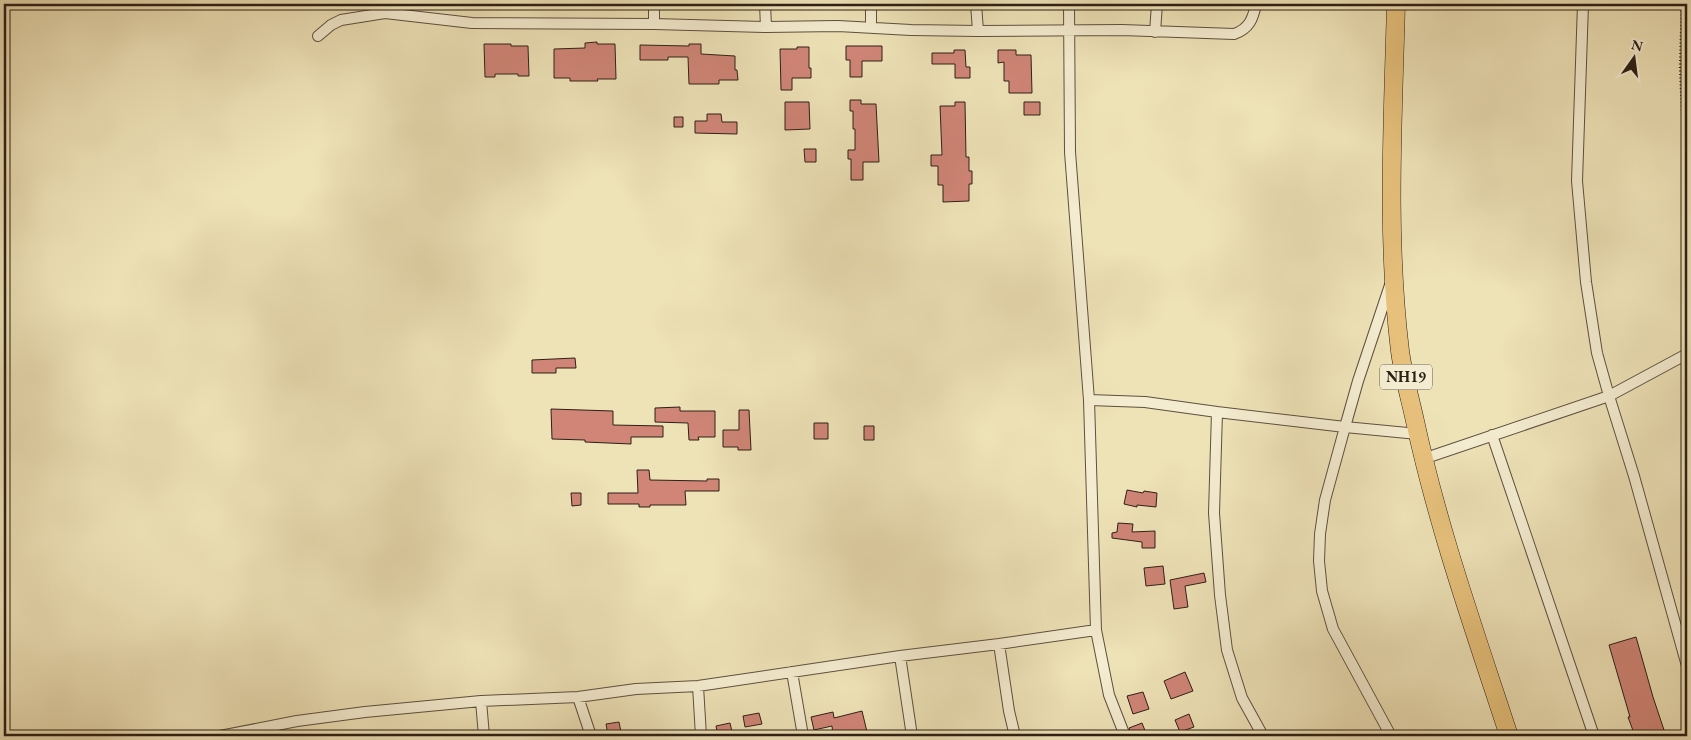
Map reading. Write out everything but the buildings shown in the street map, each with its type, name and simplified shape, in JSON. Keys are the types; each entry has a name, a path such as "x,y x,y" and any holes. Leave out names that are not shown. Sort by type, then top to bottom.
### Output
{"highway":[{"name":"NH19","path":"1396,4 1392,231 1393,275 1401,353 1423,459 1450,555 1509,736"}],"street":[{"path":"654,4 654,24"},
{"path":"765,4 766,27"},
{"path":"871,4 871,27"},
{"path":"976,4 978,31"},
{"path":"1069,4 1070,152 1089,400 1096,630 1109,695 1125,736"},
{"path":"1155,32 1157,4"},
{"path":"318,36 331,25 341,20 385,14 472,23 871,27 911,30 978,31 1122,30 1234,34 1242,32 1249,26 1256,4"},
{"path":"1583,4 1577,181 1586,282 1597,353 1687,666"},
{"path":"1392,736 1333,629 1322,591 1319,561 1320,534 1325,500 1358,381 1393,275"},
{"path":"1423,459 1609,396 1687,354"},
{"path":"1089,400 1145,402 1217,412 1418,434"},
{"path":"1217,412 1214,513 1220,595 1227,650 1242,698 1264,736"},
{"path":"1492,435 1594,736"},
{"path":"220,736 297,721 481,701 578,697 636,689 698,686 900,656 1096,630"},
{"path":"999,644 1008,711 1015,736"},
{"path":"900,656 912,736"},
{"path":"792,672 803,736"},
{"path":"698,686 701,736"},
{"path":"578,697 591,736"},
{"path":"481,701 484,736"}],"path":[{"path":"1682,4 1680,67 1687,217"}]}
